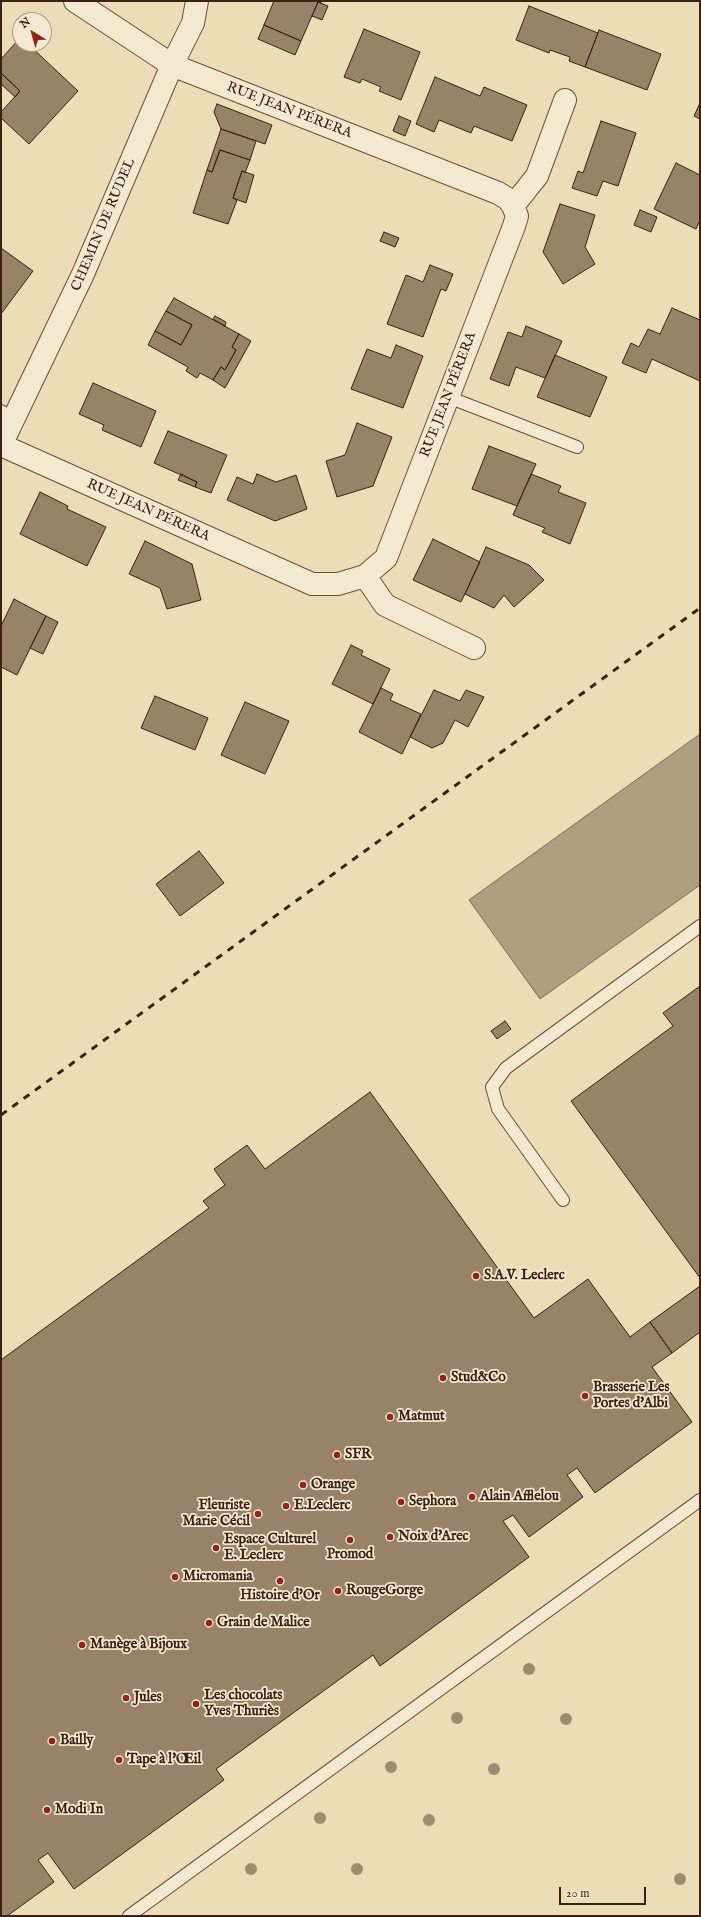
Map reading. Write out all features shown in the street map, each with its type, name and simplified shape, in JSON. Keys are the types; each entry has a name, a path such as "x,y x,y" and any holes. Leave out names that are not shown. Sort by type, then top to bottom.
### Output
{"street":[{"name":"RUE JEAN PÉRERA","path":"1,445 312,584 338,584 365,576 386,558 517,216 508,199 498,193 172,65 75,1"},
{"name":"CHEMIN DE RUDEL","path":"1,445 7,415 83,274 172,65 193,23 197,1"},
{"path":"513,206 537,176 565,100"},
{"path":"365,576 385,606 474,648"}],"lane":[{"path":"448,397 577,447"},
{"path":"563,1200 498,1109 492,1087 506,1068 700,926"},
{"path":"129,1916 700,1500"}],"shaded area":[{"path":"700,734 700,885 540,999 469,900"}],"building":[{"path":"274,1 321,1 321,3 318,2 301,41 264,25"},
{"path":"318,2 328,6 322,20 312,16"},
{"path":"529,6 598,33 585,67 569,61 570,57 550,50 549,53 516,40"},
{"path":"264,25 301,41 295,55 258,39"},
{"path":"364,29 420,52 401,100 379,91 381,87 362,79 360,83 344,77"},
{"path":"599,30 661,54 647,90 585,67"},
{"path":"12,47 12,52 37,52 78,91 29,144 1,118 1,112 20,91 1,73 1,59"},
{"path":"1,73 20,91 15,97 1,84"},
{"path":"435,77 480,96 484,87 527,105 512,141 474,126 471,133 439,120 434,132 416,124"},
{"path":"700,103 700,119 694,116"},
{"path":"217,104 272,125 265,144 221,129 214,112"},
{"path":"399,116 411,121 405,136 393,131"},
{"path":"601,121 636,133 618,186 603,181 597,196 572,188 578,171 583,173"},
{"path":"221,129 256,141 250,160 220,150 212,172 207,170"},
{"path":"220,150 250,160 245,173 242,171 233,198 237,200 228,224 193,213 207,170 212,172"},
{"path":"676,163 700,175 700,220 696,229 654,209"},
{"path":"242,171 254,175 246,203 233,198"},
{"path":"560,204 595,215 585,247 595,264 563,284 543,252"},
{"path":"640,210 657,217 651,232 634,225"},
{"path":"384,232 399,238 395,247 380,241"},
{"path":"1,248 33,271 1,314"},
{"path":"430,265 453,274 446,291 441,289 423,337 387,324 406,275 423,282"},
{"path":"174,298 239,334 232,347 236,350 225,370 221,367 213,380 200,373 197,378 186,371 188,367 148,345 155,331 181,345 192,325 166,311"},
{"path":"672,308 700,320 700,381 652,359 646,373 622,363 631,343 639,347 648,329 660,334"},
{"path":"166,311 192,325 181,345 155,331"},
{"path":"215,316 226,322 225,326 213,319"},
{"path":"526,326 562,341 545,378 516,367 509,386 490,379 508,332 522,337"},
{"path":"239,334 251,341 225,388 213,380 221,367 225,370 236,350 232,347"},
{"path":"396,345 423,356 403,408 351,389 367,349 391,358"},
{"path":"555,355 607,377 590,417 537,397"},
{"path":"93,383 156,411 141,447 102,430 104,425 79,414"},
{"path":"357,423 392,437 373,486 337,497 326,461 345,455"},
{"path":"168,431 227,455 211,493 195,487 197,482 154,463"},
{"path":"489,446 536,464 517,506 472,489"},
{"path":"181,474 197,482 195,487 178,480"},
{"path":"257,474 276,482 296,475 307,509 275,521 227,500 237,477 253,484"},
{"path":"531,474 561,486 558,492 586,503 570,544 542,532 545,528 513,515"},
{"path":"40,492 68,506 67,509 106,527 87,566 20,534"},
{"path":"433,539 480,562 461,602 413,580"},
{"path":"145,541 192,564 201,600 167,609 160,588 129,574"},
{"path":"486,547 529,565 544,580 514,607 504,595 494,608 465,594"},
{"path":"14,599 46,616 17,675 1,667 1,626"},
{"path":"46,616 58,622 43,654 30,648"},
{"path":"351,645 363,651 361,655 390,669 373,704 332,684"},
{"path":"381,688 393,694 390,700 421,714 402,754 359,732"},
{"path":"434,690 460,701 466,690 484,697 468,727 455,720 443,743 432,748 410,737"},
{"path":"155,696 208,718 195,750 141,728"},
{"path":"245,702 289,721 265,774 221,755"},
{"path":"199,851 224,883 180,916 156,884"},
{"path":"700,986 700,1278 571,1101 673,1026 663,1013"},
{"path":"505,1021 511,1029 497,1039 491,1031"},
{"name":"E.Leclerc","path":"370,1092 534,1318 588,1279 630,1337 650,1322 672,1353 652,1367 692,1422 595,1493 577,1468 567,1475 583,1497 529,1537 513,1515 503,1521 529,1557 380,1666 373,1655 216,1769 224,1780 74,1889 48,1853 38,1860 54,1882 7,1916 1,1916 1,1360 209,1208 203,1201 225,1185 214,1169 247,1145 265,1169"},
{"path":"700,1286 700,1332 672,1353 650,1322"}],"railway":[{"path":"1,1115 700,608"}],"place":[{"name":"S.A.V. Leclerc","path":"476,1276"},
{"name":"Stud&Co","path":"443,1378"},
{"name":"Brasserie Les Portes d'Albi","path":"585,1396"},
{"name":"Matmut","path":"390,1417"},
{"name":"SFR","path":"337,1455"},
{"name":"Orange","path":"303,1485"},
{"name":"Alain Afflelou","path":"472,1497"},
{"name":"Sephora","path":"401,1502"},
{"name":"E.Leclerc","path":"286,1506"},
{"name":"Fleuriste Marie Cécil","path":"258,1514"},
{"name":"Noix d'Arec","path":"390,1537"},
{"name":"Promod","path":"350,1540"},
{"name":"Espace Culturel E. Leclerc","path":"216,1548"},
{"name":"Micromania","path":"175,1577"},
{"name":"Histoire d'Or","path":"280,1581"},
{"name":"RougeGorge","path":"338,1591"},
{"name":"Grain de Malice","path":"209,1623"},
{"name":"Manège à Bijoux","path":"82,1645"},
{"name":"Jules","path":"126,1698"},
{"name":"Les chocolats Yves Thuriès","path":"196,1704"},
{"name":"Bailly","path":"52,1741"},
{"name":"Tape à l'Œil","path":"119,1760"},
{"name":"Modi In","path":"47,1810"}]}
